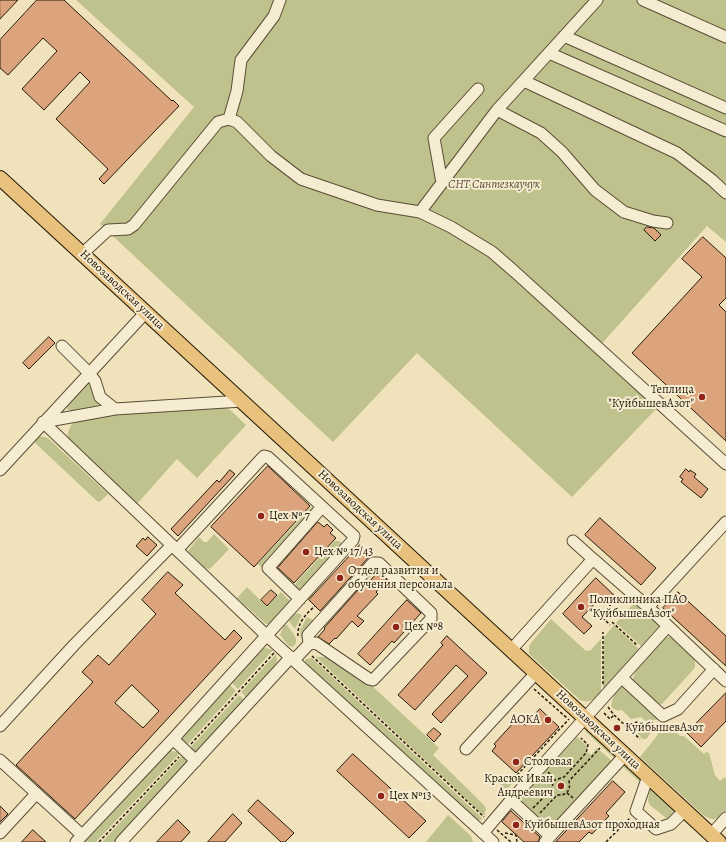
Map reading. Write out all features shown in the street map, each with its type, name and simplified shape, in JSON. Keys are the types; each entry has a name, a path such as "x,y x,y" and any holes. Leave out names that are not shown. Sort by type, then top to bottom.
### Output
{"main road":[{"name":"Новозаводская улица","path":"0,178 715,838"}],"street":[{"path":"229,119 237,91 241,60 274,16 280,0"},
{"path":"420,212 497,110 596,0"},
{"path":"643,0 726,37"},
{"path":"564,36 726,108"},
{"path":"549,53 726,131"},
{"path":"524,81 677,153 712,180 726,194"},
{"path":"442,183 434,138 478,89"},
{"path":"497,110 541,133 562,152 595,190 624,212 653,221 667,223"},
{"path":"82,254 108,230 128,229 134,225 218,122 229,119 237,122 271,156 301,179 376,205 420,212 451,227 492,252 726,464"},
{"path":"0,470 146,312"},
{"path":"62,346 89,373 94,381 100,397 115,409"},
{"path":"43,422 115,409 242,401"},
{"path":"43,422 266,635 493,842"},
{"path":"0,726 74,645 174,548 264,456 268,457 354,536 354,540 173,739 79,839 36,794 0,760"},
{"path":"300,598 268,568 322,507"},
{"path":"648,607 726,522"},
{"path":"573,541 648,607 726,680"},
{"path":"511,650 593,559"},
{"path":"121,842 292,659 306,646 316,644 369,679 373,680 431,619 431,613 379,563 373,562 308,635 306,646"},
{"path":"483,832 668,626"},
{"path":"622,678 663,716 678,709 714,669"},
{"path":"466,749 536,673"},
{"path":"173,739 196,761"},
{"path":"511,800 530,818 547,839 625,755"},
{"path":"648,776 636,811 656,829 671,824 685,810"},
{"path":"0,834 36,794"},
{"path":"715,838 726,818"}],"path":[{"path":"592,607 610,624"},
{"path":"612,622 642,649"},
{"path":"603,632 603,685"},
{"path":"306,646 510,842"},
{"path":"606,704 614,715 640,739"},
{"path":"601,710 610,719 614,715"},
{"path":"517,776 569,719"},
{"path":"625,725 638,722 644,723 660,721"},
{"path":"530,818 552,789 552,785 555,780 564,777 586,753 588,745 578,735"},
{"path":"530,818 557,795 567,793 570,788 569,780 600,748"},
{"path":"606,842 636,811"},
{"path":"505,833 516,835 517,842"}],"green space":[{"name":"СНТ Синтезкаучук","path":"76,0 726,0 726,242 707,226 597,349 658,407 572,497 417,353 333,442 100,224 194,107"},
{"path":"88,381 93,394 99,403 97,407 71,411 67,409 67,404"},
{"path":"226,406 246,425 197,478 177,459 135,506 68,439 69,430 74,422 111,414"},
{"path":"35,436 49,439 108,494 98,502 31,439"},
{"path":"311,507 315,509 263,569 258,564"},
{"path":"214,534 229,549 209,569 205,568 188,551 199,537 204,542 207,542"},
{"path":"335,541 339,541 344,545 300,592 295,587 296,583"},
{"path":"247,587 267,607 281,592 291,602 271,624 266,624 237,598"},
{"path":"635,602 660,625 641,646 616,623"},
{"path":"297,613 302,615 295,629 289,621 293,615"},
{"path":"307,617 315,621 315,623 301,639 300,630"},
{"path":"551,619 586,651 591,650 601,639 601,692 592,700 580,700 529,654 529,647 531,643"},
{"path":"284,625 287,625 295,636 296,642 293,647 289,646 280,635"},
{"path":"614,625 639,649 603,689 604,637"},
{"path":"666,637 674,639 695,660 695,667 662,704 658,704 633,682 636,671 640,665"},
{"path":"266,648 273,650 238,689 230,681 262,649"},
{"path":"276,654 276,665 248,699 241,692"},
{"path":"316,657 331,657 370,684 439,748 433,755 484,805 486,809 484,816"},
{"path":"312,658 482,818 481,820 476,820 305,662 306,659"},
{"path":"228,683 236,691 186,746 181,737"},
{"path":"623,684 662,719 645,721 641,717 631,719 622,710 614,709 611,705 614,695"},
{"path":"239,695 246,702 196,754 189,749"},
{"path":"641,723 652,732 646,739 643,739 633,729 635,724"},
{"path":"668,725 680,736 684,736 704,754 706,752 709,753 715,775 720,781 724,777 726,779 726,810 718,818 710,819 703,815 640,757 657,736 658,733 651,727"},
{"path":"588,730 615,754 614,758 585,731"},
{"path":"577,737 588,747 585,750 591,755 597,748 613,762 549,831 517,801"},
{"path":"169,750 180,753 96,842 82,842"},
{"path":"183,755 187,760 187,765 115,842 102,842"},
{"path":"624,763 641,778 641,783 620,764"},
{"path":"508,774 516,777 516,779 504,793 500,782"},
{"path":"650,786 680,813 669,819 650,805 648,801"},
{"path":"448,815 471,836 473,842 426,842"}],"building":[{"path":"0,0 18,0 0,19"},
{"path":"37,0 64,0 179,106 104,184 99,179 108,169 56,119 90,82 80,72 44,110 22,89 57,51 43,38 8,75 0,68 0,40"},
{"path":"647,227 654,228 661,235 655,241 644,230"},
{"name":"Теплица \"КуйбышевАзот\"","path":"703,237 726,258 726,298 719,305 726,312 726,441 632,353 702,277 682,259"},
{"path":"49,337 55,343 29,369 23,363"},
{"name":"Цех № 7","path":"268,466 310,506 254,567 211,527"},
{"path":"686,469 689,472 690,470 696,474 694,477 708,489 701,498 681,482 683,479 680,477"},
{"path":"230,470 235,474 178,536 171,529 217,480 219,482"},
{"path":"600,518 656,568 641,585 585,535"},
{"name":"Цех № 17/43","path":"318,522 324,527 327,524 333,530 330,533 336,538 294,583 278,568"},
{"path":"148,537 157,545 147,556 136,546 143,538 145,540"},
{"name":"Отдел развития и обучения персонала","path":"360,545 372,556 368,558 320,611 309,600"},
{"path":"168,572 183,585 175,593 225,640 234,630 242,638 75,819 16,765 93,682 82,672 98,655 109,665 156,614 142,600","holes":["132,685 159,711 143,728 115,703"]},
{"path":"378,572 387,580 376,592 378,594 357,616 364,621 358,627 352,621 336,639 335,638 329,644 318,637 325,629 324,628 365,582 367,584"},
{"name":"Поликлиника ПАО \"КуйбышевАзот\"","path":"596,578 617,598 610,606 601,597 582,617 592,626 584,634 563,614"},
{"path":"271,590 277,595 267,606 261,600"},
{"path":"678,592 726,636 726,666 663,608"},
{"name":"Цех №8","path":"407,600 421,613 394,643 392,641 370,665 358,654"},
{"path":"447,636 487,673 441,723 432,714 468,676 456,665 415,710 398,695 443,645 441,643"},
{"path":"726,693 726,721 701,747 687,733"},
{"path":"540,709 559,727 516,773 492,751 496,746 494,744 516,720 520,723 521,721 525,725"},
{"path":"434,728 441,734 434,742 427,735"},
{"name":"Цех №13","path":"353,754 426,821 409,838 337,771"},
{"path":"613,781 625,792 606,813 609,816 592,834 589,832 579,842 556,842"},
{"path":"258,800 294,833 285,842 281,842 248,811"},
{"path":"0,806 8,814 0,822"},
{"name":"КуйбышевАзот проходная","path":"511,811 540,837 538,842 524,842 502,822"},
{"path":"233,814 242,823 225,842 208,842"},
{"path":"178,820 190,832 181,842 157,842"},
{"path":"33,830 46,842 22,842"}],"place":[{"name":"Теплица \"КуйбышевАзот\"","path":"702,397"},
{"name":"Цех № 7","path":"261,516"},
{"name":"Цех № 17/43","path":"306,552"},
{"name":"Отдел развития и обучения персонала","path":"340,578"},
{"name":"Поликлиника ПАО \"КуйбышевАзот\"","path":"581,607"},
{"name":"Цех №8","path":"396,627"},
{"name":"АОКА","path":"548,720"},
{"name":"КуйбышевАзот","path":"617,728"},
{"name":"Столовая","path":"516,762"},
{"name":"Красюк Иван Андреевич","path":"561,786"},
{"name":"Цех №13","path":"381,796"},
{"name":"КуйбышевАзот проходная","path":"516,825"}]}
